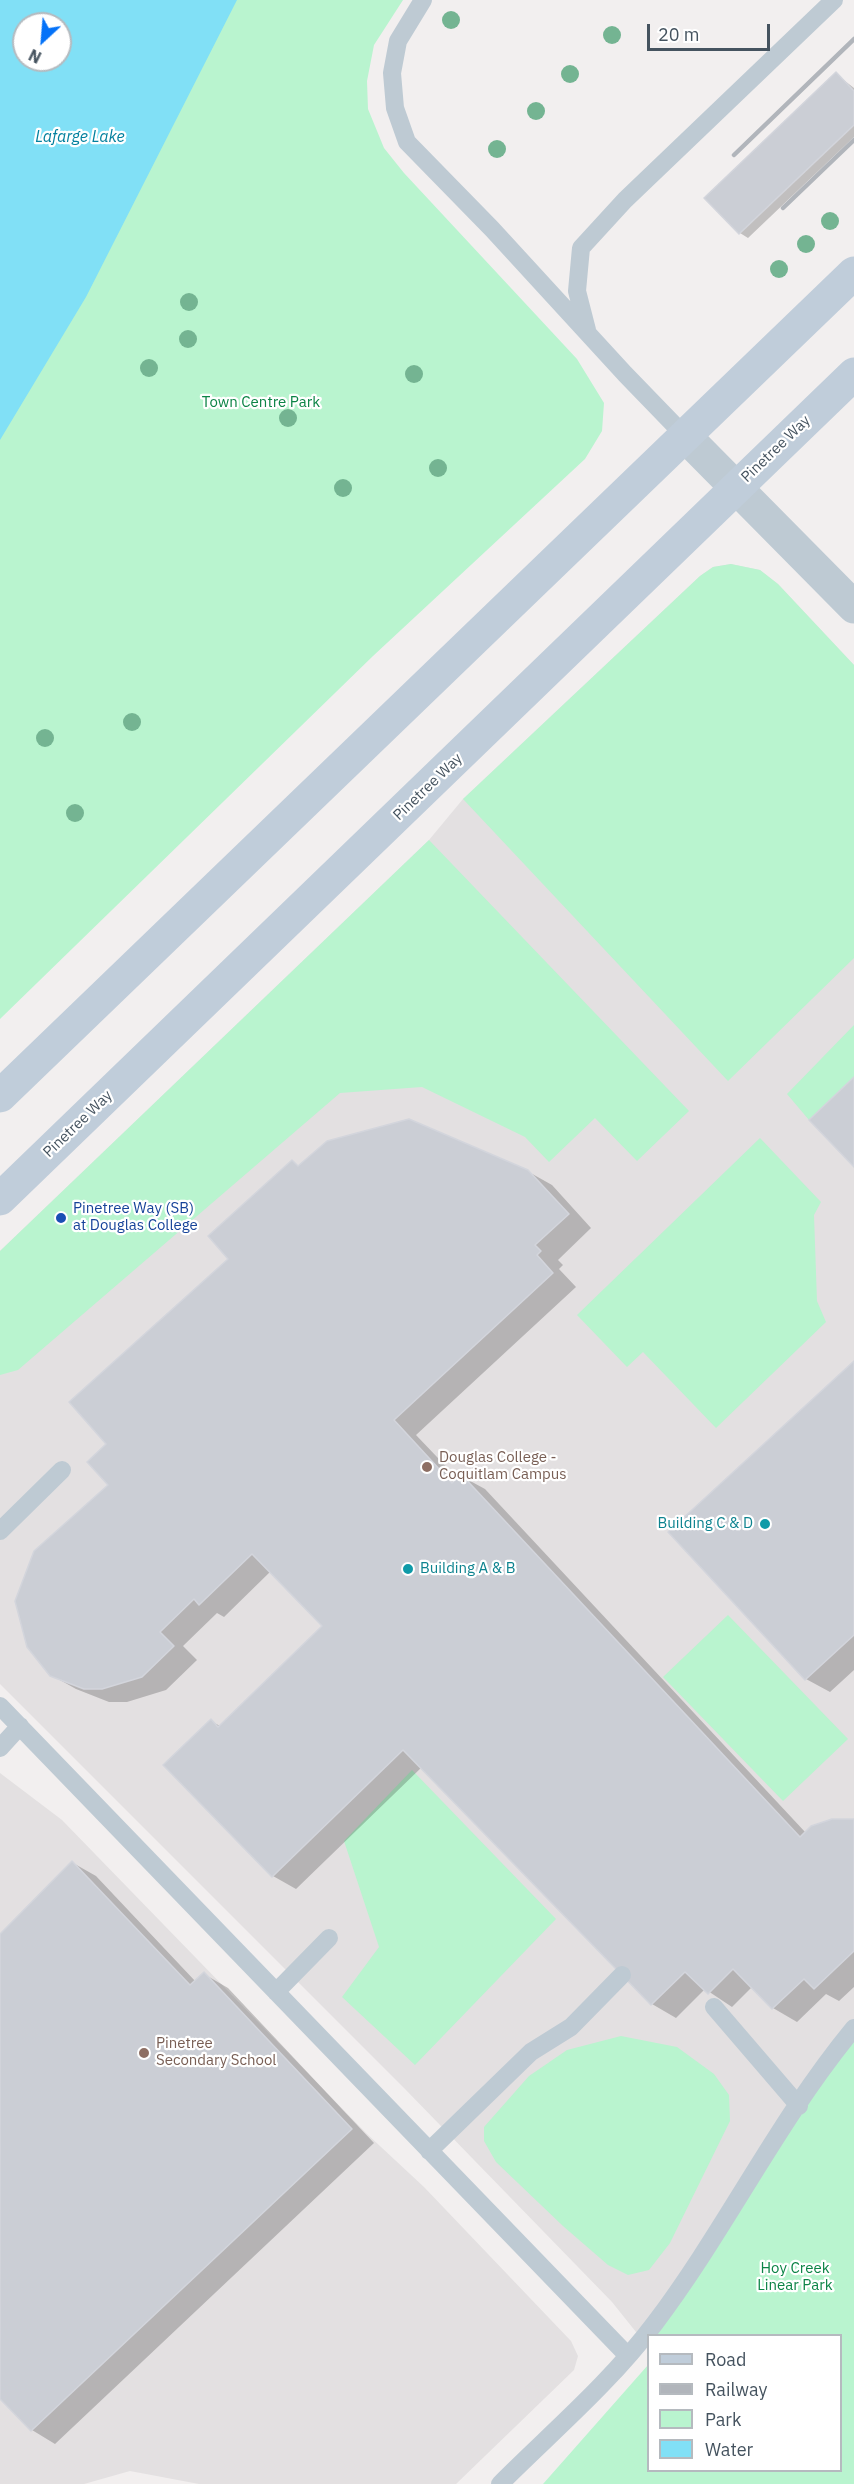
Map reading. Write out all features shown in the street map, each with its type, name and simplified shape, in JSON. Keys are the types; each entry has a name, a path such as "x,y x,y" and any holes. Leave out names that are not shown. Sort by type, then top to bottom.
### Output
{"main road":[{"path":"0,1096 854,273"},
{"name":"Pinetree Way","path":"0,1199 854,374"}],"street":[{"path":"686,435 854,608"}],"lane":[{"path":"423,0 398,41 392,73 395,108 407,142 492,229 588,335 686,435"},
{"path":"588,335 577,291 581,248 625,200 834,0"},
{"path":"0,1531 62,1470"},
{"path":"0,1706 628,2356"},
{"path":"0,1748 20,1726"},
{"path":"276,1992 329,1938"},
{"path":"429,2151 531,2052 571,2027 622,1975"},
{"path":"714,2007 799,2106"},
{"path":"500,2484 628,2356 680,2288 799,2106 854,2028"}],"shaded area":[{"name":"Douglas College - Coquitlam Campus","path":"731,564 760,570 778,584 854,665 854,2174 651,2334 640,2337 612,2302 405,2089 0,1684 0,1251 429,840 463,799 700,576 713,567"},
{"name":"Pinetree Secondary School","path":"0,1773 62,1820 366,2133 424,2187 571,2341 578,2356 574,2370 456,2484 199,2484 130,2471 84,2484 0,2484"}],"green space":[{"name":"Town Centre Park","path":"0,0 403,0 374,45 367,81 368,109 384,148 404,173 577,359 604,403 602,431 585,459 373,656 0,1019"},
{"path":"731,564 760,570 778,584 854,665 854,958 728,1081 463,799 700,576 713,567"},
{"path":"429,840 689,1111 637,1161 595,1118 549,1162 525,1137 422,1087 340,1093 18,1370 0,1375 0,1251"},
{"path":"854,1025 854,1077 809,1120 787,1094"},
{"path":"760,1138 821,1202 814,1215 817,1301 826,1322 716,1428 643,1352 627,1367 577,1315"},
{"path":"728,1615 848,1739 783,1801 663,1677"},
{"path":"412,1770 556,1919 415,2065 342,1997 379,1947 344,1841"},
{"name":"Hoy Creek Linear Park","path":"854,2032 854,2484 543,2484 647,2366 647,2472 842,2472 842,2334 649,2334"},
{"path":"621,2036 677,2047 714,2074 729,2095 730,2121 670,2243 649,2270 628,2275 608,2265 563,2226 496,2162 484,2141 484,2127 529,2076 567,2050"}],"water":[{"name":"Lafarge Lake","path":"0,0 237,0 86,297 0,440"}],"building":[{"path":"836,72 854,91 854,125 739,234 704,198"},
{"path":"854,1077 854,1167 809,1120"},
{"name":"Building A & B","path":"409,1119 528,1170 569,1214 535,1245 541,1251 537,1255 553,1273 394,1420 452,1483 461,1474 800,1837 811,1826 832,1819 854,1819 854,1951 814,1989 804,1979 772,2009 733,1969 708,1994 685,1972 651,2005 403,1750 272,1877 163,1765 211,1719 218,1727 322,1626 252,1554 199,1605 194,1599 160,1632 174,1646 142,1677 102,1689 84,1689 50,1676 27,1647 15,1601 34,1551 108,1485 87,1462 106,1444 69,1402 228,1259 208,1236 292,1160 298,1166 327,1141"},
{"name":"Building C & D","path":"854,1361 854,1635 805,1680 668,1532"},
{"path":"72,1861 190,1985 204,1972 352,2129 31,2431 0,2399 0,1934"}],"railway":[{"path":"734,155 854,39"},
{"path":"783,208 854,140"}],"place":[{"name":"Pinetree Way (SB) at Douglas College","path":"61,1218"},
{"name":"Douglas College - Coquitlam Campus","path":"427,1467"},
{"name":"Building C & D","path":"765,1524"},
{"name":"Building A & B","path":"408,1569"},
{"name":"Pinetree Secondary School","path":"144,2053"}]}
